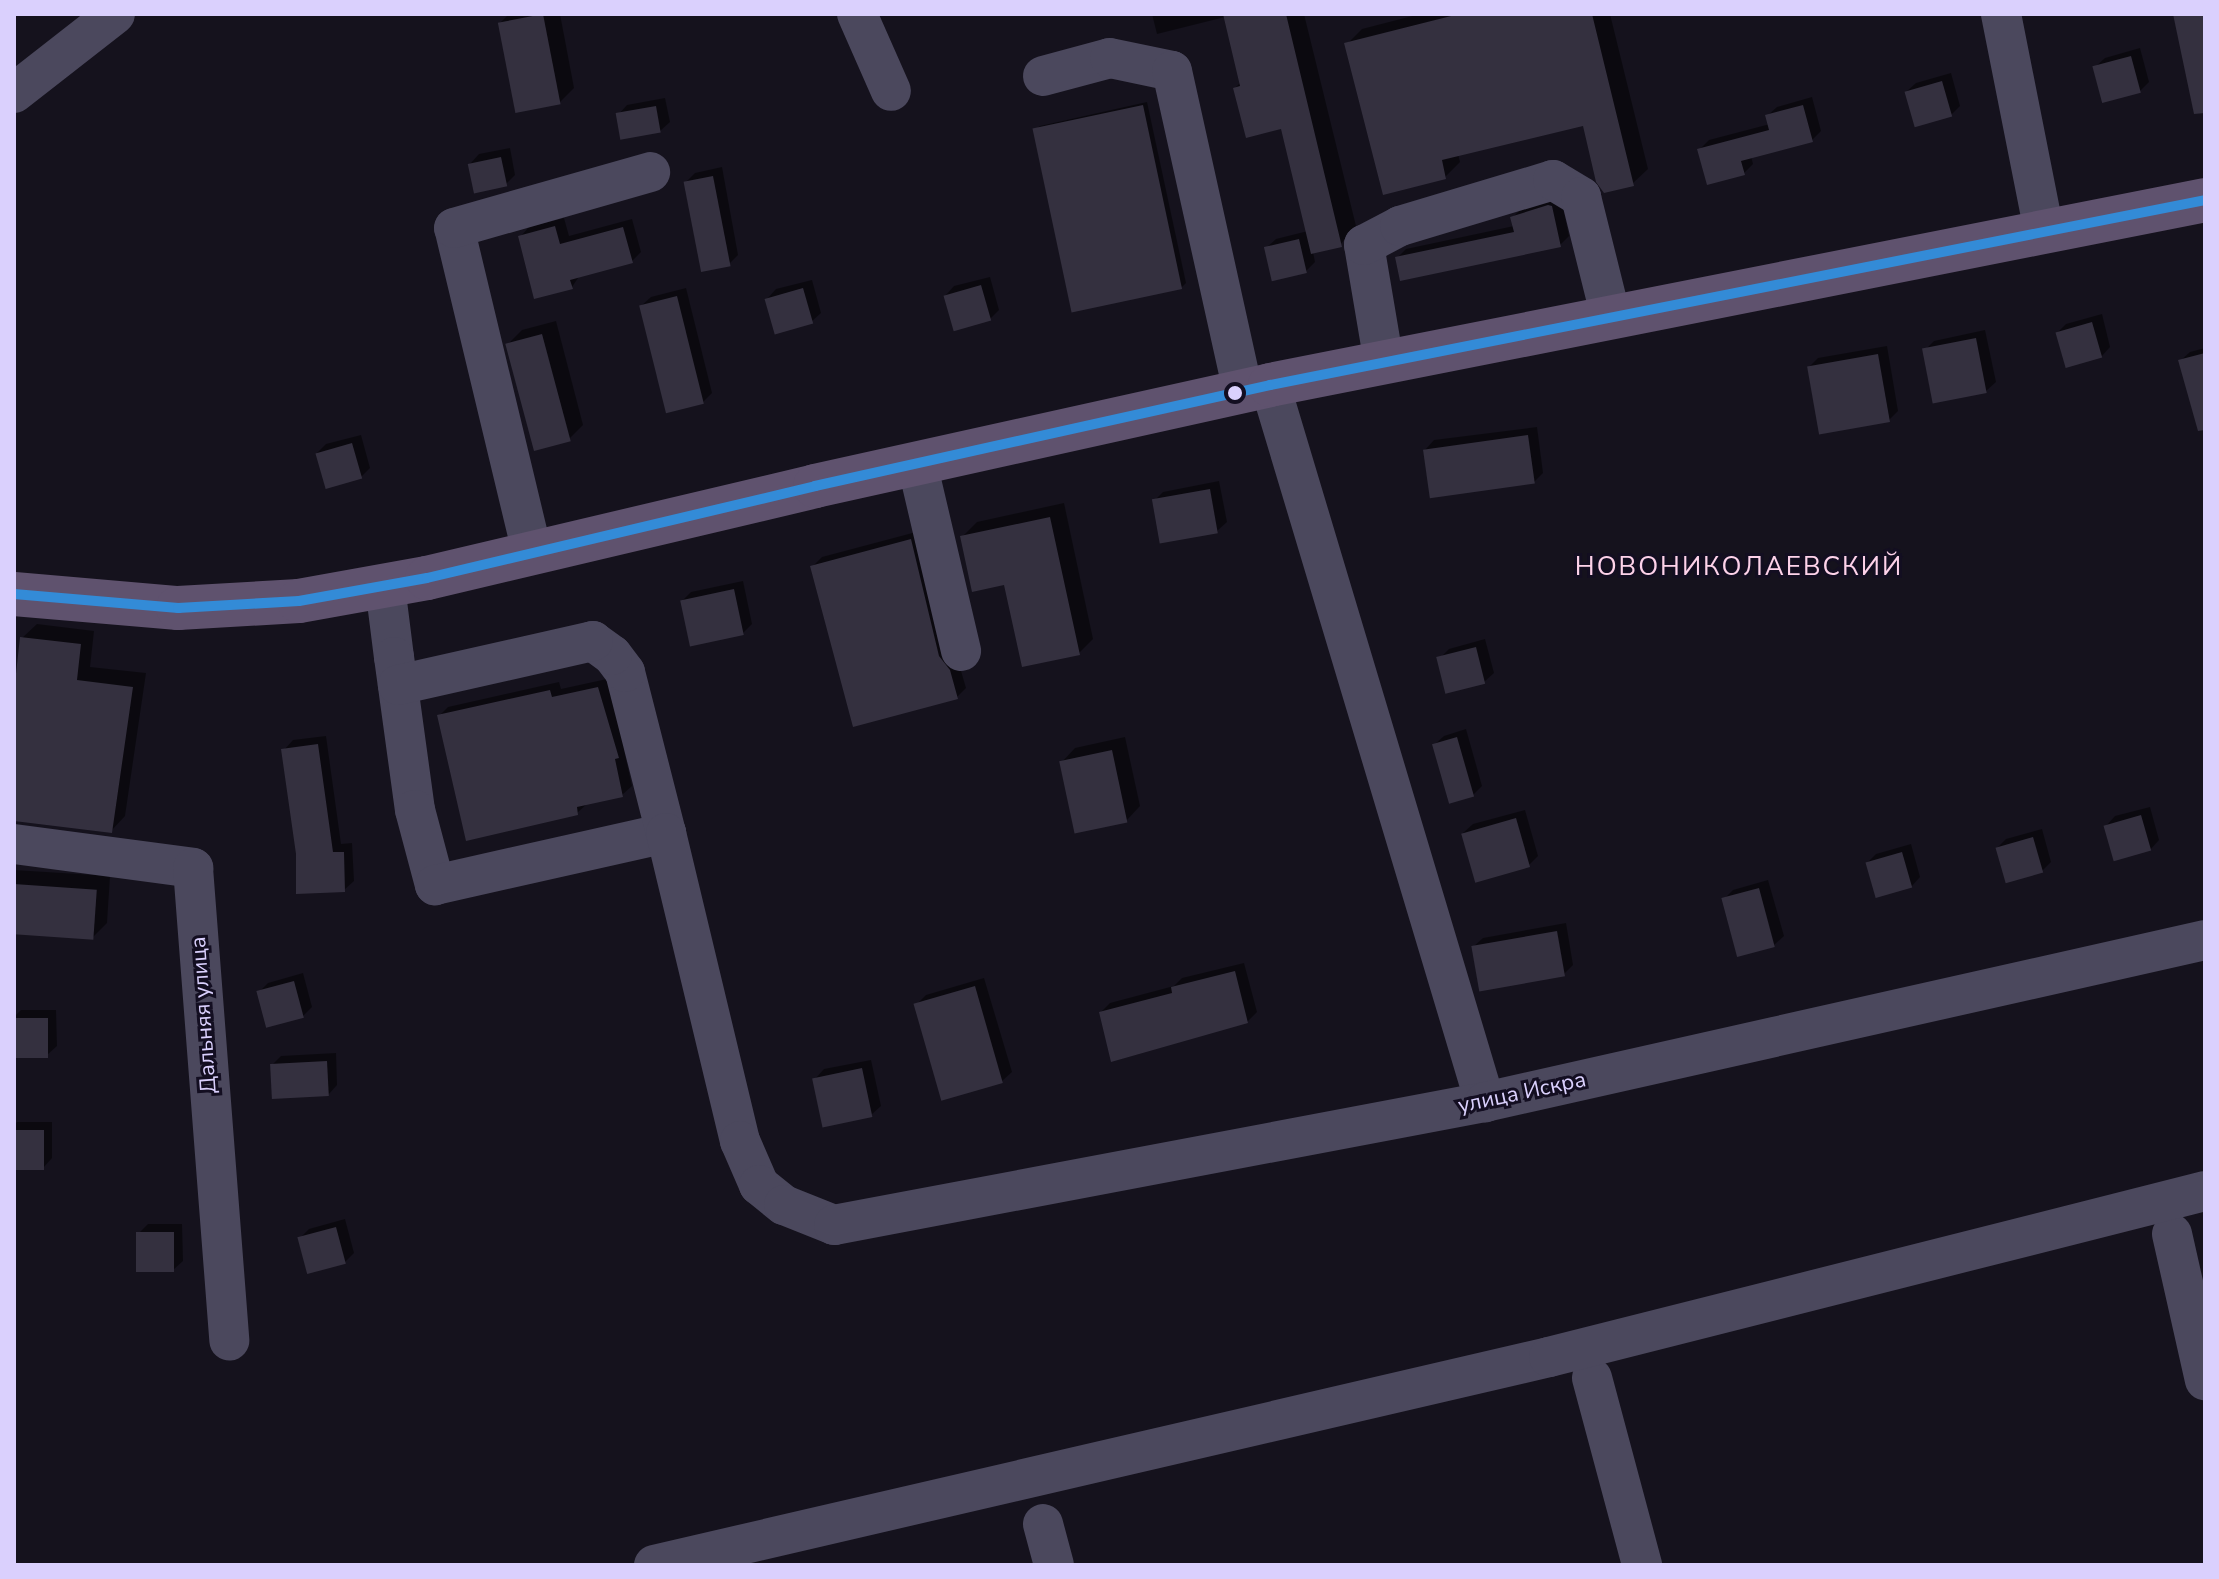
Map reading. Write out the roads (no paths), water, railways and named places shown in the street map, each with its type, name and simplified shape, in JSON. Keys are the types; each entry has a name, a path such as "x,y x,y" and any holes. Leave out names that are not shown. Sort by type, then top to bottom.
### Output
{"main road":[{"path":"14,594 178,608 299,601 385,586 1256,388 2205,200"}],"street":[{"path":"14,93 115,14"},
{"path":"857,14 891,91"},
{"path":"2001,14 2044,231"},
{"path":"1043,76 1110,58 1172,71 1256,388 1485,1102"},
{"path":"532,552 454,228 650,172"},
{"path":"1384,363 1364,245 1400,226 1553,180 1581,197 1611,317"},
{"path":"917,463 961,651"},
{"path":"385,586 398,685 415,810 435,885 666,833 625,672 612,655 593,641 398,685"},
{"name":"улица Искра","path":"666,833 740,1141 759,1185 784,1205 834,1225 1485,1102 2205,940"},
{"name":"Дальняя улица","path":"14,844 193,868 229,1341"},
{"path":"654,1565 1549,1357 2205,1191"},
{"path":"2172,1234 2205,1380"},
{"path":"1592,1378 1642,1565"},
{"path":"1043,1524 1054,1565"}],"district":[{"name":"НОВОНИКОЛАЕВСКИЙ","path":"1739,567"}]}
